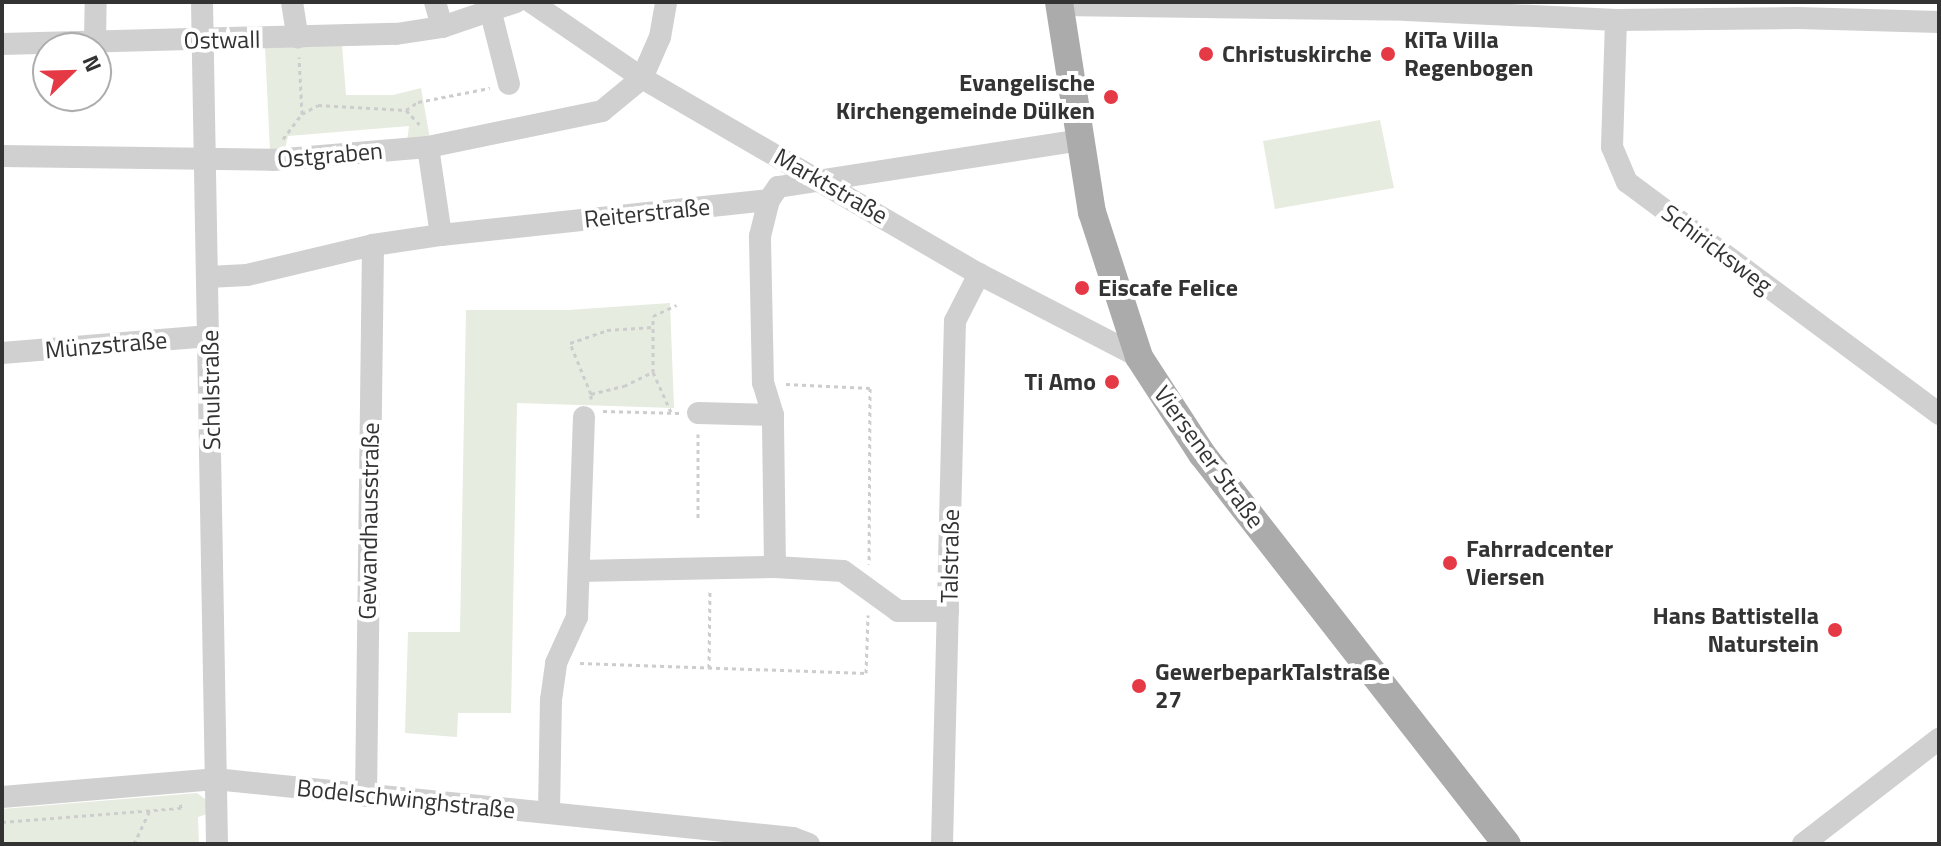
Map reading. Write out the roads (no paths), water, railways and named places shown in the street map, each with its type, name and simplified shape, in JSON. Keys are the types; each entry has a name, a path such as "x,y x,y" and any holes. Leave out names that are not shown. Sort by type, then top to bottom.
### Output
{"main road":[{"name":"Viersener Straße","path":"1059,4 1092,212 1139,357 1202,454 1507,844"}],"street":[{"path":"95,32 96,2"},
{"name":"Schulstraße","path":"202,2 217,844"},
{"path":"292,2 298,38"},
{"path":"435,2 442,27"},
{"name":"Ostwall","path":"112,41 396,34 442,27 491,13 516,2"},
{"name":"Marktstraße","path":"531,2 642,78 979,274 1139,357"},
{"path":"642,78 660,37 666,2"},
{"path":"1059,4 1405,6 1616,20 1797,10 1939,22"},
{"path":"491,13 509,84"},
{"name":"Schiricksweg","path":"1616,20 1612,147 1627,182 1939,414"},
{"name":"Ostwall","path":"2,44 32,43"},
{"name":"Ostgraben","path":"2,156 205,162 273,160 428,147 602,111 642,78"},
{"name":"Reiterstraße","path":"208,277 247,275 373,245 441,235 769,200 778,187 1080,140"},
{"path":"428,147 441,235"},
{"path":"769,200 760,236 761,313 763,383 773,415 775,567"},
{"name":"Gewandhausstraße","path":"366,796 373,245"},
{"name":"Talstraße","path":"942,844 955,321 979,274"},
{"name":"Münzstraße","path":"2,353 209,336"},
{"path":"698,413 773,415"},
{"path":"549,812 551,700 556,663 577,617 584,417"},
{"path":"579,571 775,567 843,571 898,611 948,611"},
{"path":"1803,844 1939,739"},
{"name":"Bodelschwinghstraße","path":"2,797 215,779 549,812 798,842"}],"place":[{"name":"Christuskirche","path":"1206,54"},
{"name":"KiTa Villa Regenbogen","path":"1388,54"},
{"name":"Evangelische Kirchengemeinde Dülken","path":"1111,97"},
{"name":"Eiscafe Felice","path":"1082,288"},
{"name":"Ti Amo","path":"1112,382"},
{"name":"Fahrradcenter Viersen","path":"1450,563"},
{"name":"Hans Battistella Naturstein","path":"1835,630"},
{"name":"GewerbeparkTalstraße 27","path":"1139,686"}]}
